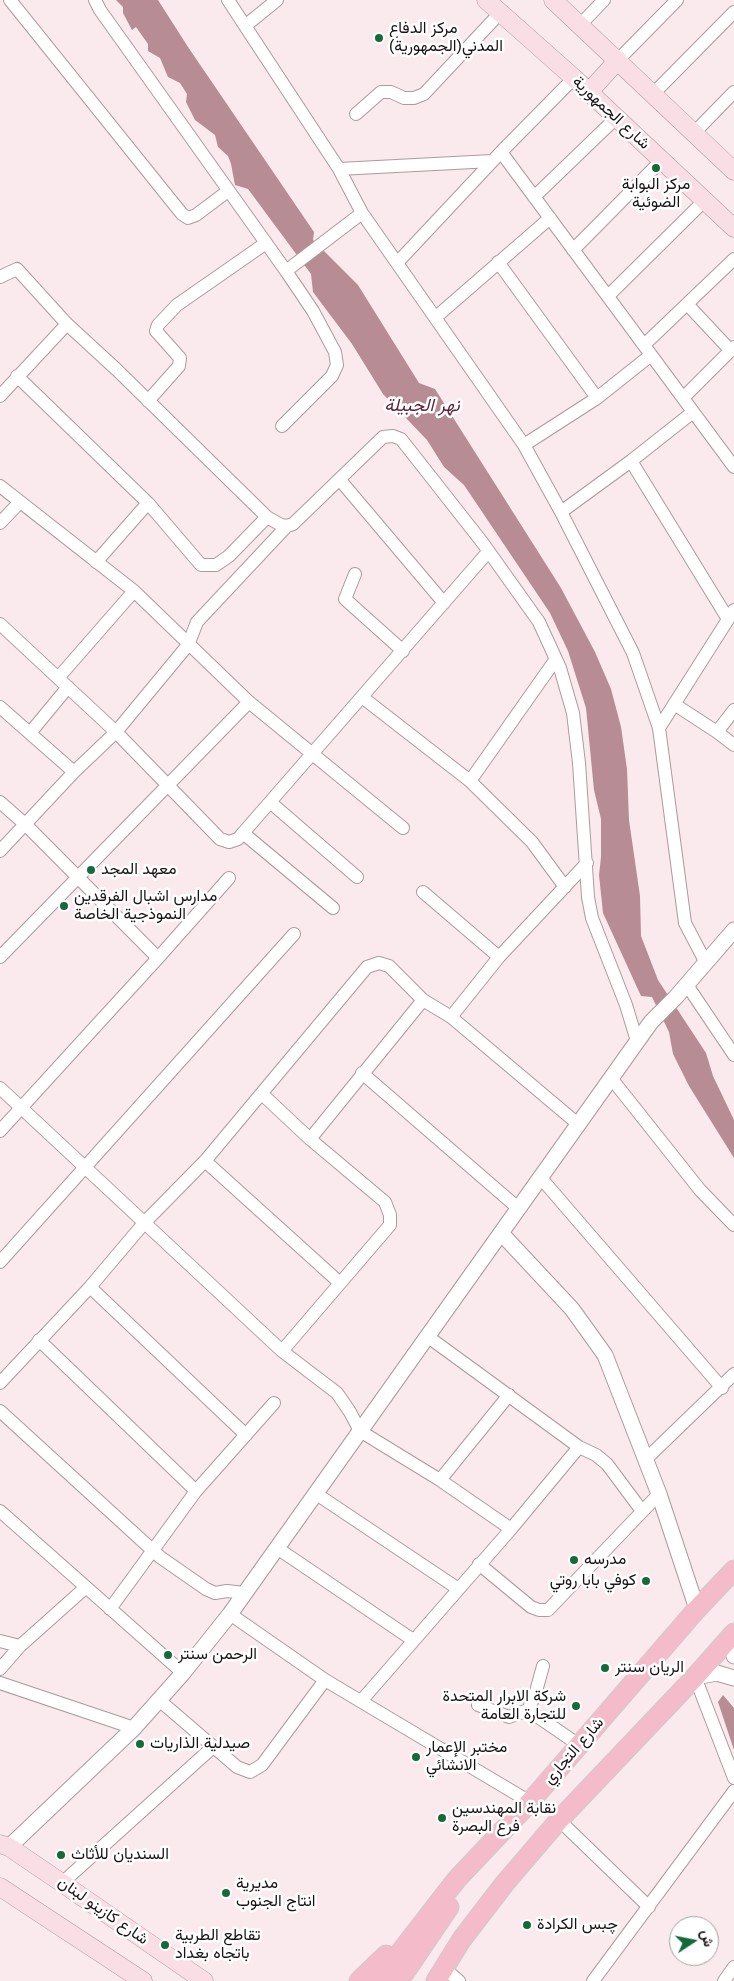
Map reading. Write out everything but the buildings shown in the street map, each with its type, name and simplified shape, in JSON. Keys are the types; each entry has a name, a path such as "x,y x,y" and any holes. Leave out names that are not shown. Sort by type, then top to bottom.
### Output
{"main road":[{"name":"شارع الجمهورية","path":"486,0 574,78 734,228"},
{"path":"553,0 734,171"},
{"path":"588,93 618,60"},
{"name":"شارع التجاري","path":"378,1981 457,1879 530,1802 697,1609 734,1570"},
{"path":"440,1974 462,1940 505,1883 559,1820 695,1677 734,1633"},
{"name":"شارع كازينو لبنان","path":"4,1846 62,1883 204,1981"},
{"path":"399,1981 448,1908 457,1879"},
{"path":"0,1887 143,1981"},
{"path":"359,1981 414,1924 433,1909"}],"street":[{"path":"0,6 9,0 182,214 188,218 196,215 228,191"},
{"path":"95,0 100,10 286,271 318,319 335,352 337,365 332,376 282,426"},
{"path":"228,0 339,169 362,213 524,445 561,512 633,653 659,728 685,922 706,963"},
{"path":"245,26 277,0"},
{"path":"580,25 604,0"},
{"path":"618,60 677,0"},
{"path":"653,94 734,12"},
{"path":"356,114 374,96 381,92 391,92 404,98 414,98 424,94 500,13"},
{"path":"396,263 496,156 574,78"},
{"path":"693,134 734,92"},
{"path":"534,198 616,118"},
{"path":"339,169 496,156"},
{"path":"496,156 550,218 693,412 732,461"},
{"path":"573,250 662,160"},
{"path":"608,296 705,200"},
{"path":"286,271 362,213"},
{"path":"436,317 550,218"},
{"path":"148,401 179,366 180,358 156,330 158,324 177,305 266,243"},
{"path":"524,445 597,398 647,350 687,304 734,259"},
{"path":"498,262 597,398"},
{"path":"0,277 17,269 66,324 267,517 281,525 293,524 383,437 393,436 401,439 540,622 556,659 573,713 579,763 588,898 592,918 626,1005 637,1041"},
{"path":"683,398 732,349 687,304"},
{"path":"0,396 66,324"},
{"path":"17,376 148,503 202,565 216,565 229,556 267,517"},
{"path":"561,512 631,461 693,412"},
{"path":"631,461 731,614 659,728"},
{"path":"340,480 444,603"},
{"path":"0,486 134,591 249,702 403,828"},
{"path":"0,523 20,502"},
{"path":"96,562 148,503"},
{"path":"0,851 74,772 116,732 188,645 197,622 287,526"},
{"path":"0,624 116,732 220,839 229,842 238,839 488,552"},
{"path":"355,574 346,599 403,650"},
{"path":"30,734 63,683 134,591"},
{"path":"470,781 556,659"},
{"path":"362,697 470,781 532,842 565,887"},
{"path":"0,957 76,877 249,702"},
{"path":"674,704 718,732 734,745"},
{"path":"0,707 74,772"},
{"path":"718,732 734,710"},
{"path":"0,802 26,825 158,958"},
{"path":"270,802 357,877"},
{"path":"243,833 333,908"},
{"path":"450,1017 499,957 587,864"},
{"path":"0,1132 229,878"},
{"path":"423,892 499,957"},
{"path":"4,1846 134,1728 183,1674 230,1614 637,1041 651,1022 676,997 734,928 734,918"},
{"path":"0,1262 294,934"},
{"path":"0,1383 90,1287 145,1222 205,1160 367,967 378,963 389,966 423,1000 450,1017 578,1124"},
{"path":"686,985 734,1055"},
{"path":"310,1139 423,1000"},
{"path":"362,1074 518,1208"},
{"path":"611,1078 700,1190 734,1225"},
{"path":"0,1088 282,1351 337,1394 350,1412 360,1431 440,1480 510,1529"},
{"path":"262,1094 310,1139 385,1202 390,1214 390,1225 282,1351"},
{"path":"205,1160 340,1283"},
{"path":"540,1177 722,1388"},
{"path":"500,1233 572,1309 600,1347 622,1396 646,1460 697,1609"},
{"path":"90,1287 246,1436"},
{"path":"428,1336 579,1446 608,1464 642,1511"},
{"path":"40,1340 196,1491"},
{"path":"646,1460 722,1388 734,1374"},
{"path":"440,1480 509,1395"},
{"path":"110,1608 196,1491 274,1403"},
{"path":"0,1411 160,1557 206,1589 215,1593 227,1590 244,1594"},
{"path":"362,1700 579,1446"},
{"path":"316,1494 457,1588"},
{"path":"479,1564 531,1607 539,1610 548,1610 658,1494"},
{"path":"0,1511 183,1674"},
{"path":"277,1548 413,1640"},
{"path":"0,1669 20,1646 85,1588"},
{"path":"230,1614 325,1680 362,1700 530,1802"},
{"path":"0,1641 20,1646"},
{"path":"478,1705 509,1717 528,1710 535,1695 543,1666"},
{"path":"734,1678 717,1673 695,1677 734,1778"},
{"path":"158,1700 237,1767 250,1772 262,1765 325,1680"},
{"path":"0,1683 134,1728"},
{"path":"528,1710 579,1745"},
{"path":"62,1883 213,1747"},
{"path":"593,1981 734,1791"},
{"path":"559,1820 649,1907"},
{"path":"724,1981 734,1967"},
{"path":"440,1974 459,1981"}],"water":[{"name":"نهر الجبيلة","path":"116,0 158,0 314,232 313,240 358,285 419,383 435,389 561,588 595,652 611,689 621,727 627,769 629,820 640,896 641,936 658,980 706,1053 713,1076 734,1120 734,1158 689,1086 673,1054 669,1032 652,997 641,996 603,913 599,875 601,819 594,790 586,708 568,651 550,613 464,485 444,467 427,440 383,394 352,344 313,292 311,274 248,189 235,185 228,156 218,147 215,135 195,120 186,102 187,94 180,83 168,77 160,58 148,51 148,44 136,27 132,30 123,13 123,7"},
{"path":"723,1695 734,1708 734,1750 718,1702"}],"place":[{"name":"مركز الدفاع المدني(الجمهورية)","path":"379,38"},
{"name":"مركز البوابة الضوئية","path":"656,168"},
{"name":"معهد المجد","path":"91,870"},
{"name":"مدارس اشبال الفرقدين النموذجية الخاصة","path":"64,906"},
{"name":"مدرسه","path":"574,1560"},
{"name":"كوفي بابا روتي","path":"646,1581"},
{"name":"الرحمن سنتر","path":"168,1655"},
{"name":"الريان سنتر","path":"605,1668"},
{"name":"شركة الابرار المتحدة للتجارة العامة","path":"576,1706"},
{"name":"صيدلية الذاريات","path":"140,1744"},
{"name":"مختبر الإعمار الانشائي","path":"416,1757"},
{"name":"نقابة المهندسين فرع البصرة","path":"442,1818"},
{"name":"السنديان للأثاث","path":"61,1855"},
{"name":"مديرية انتاج الجنوب","path":"226,1893"},
{"name":"چبس الكرادة","path":"527,1925"},
{"name":"تقاطع الطربية باتجاه بغداد","path":"165,1945"}]}
